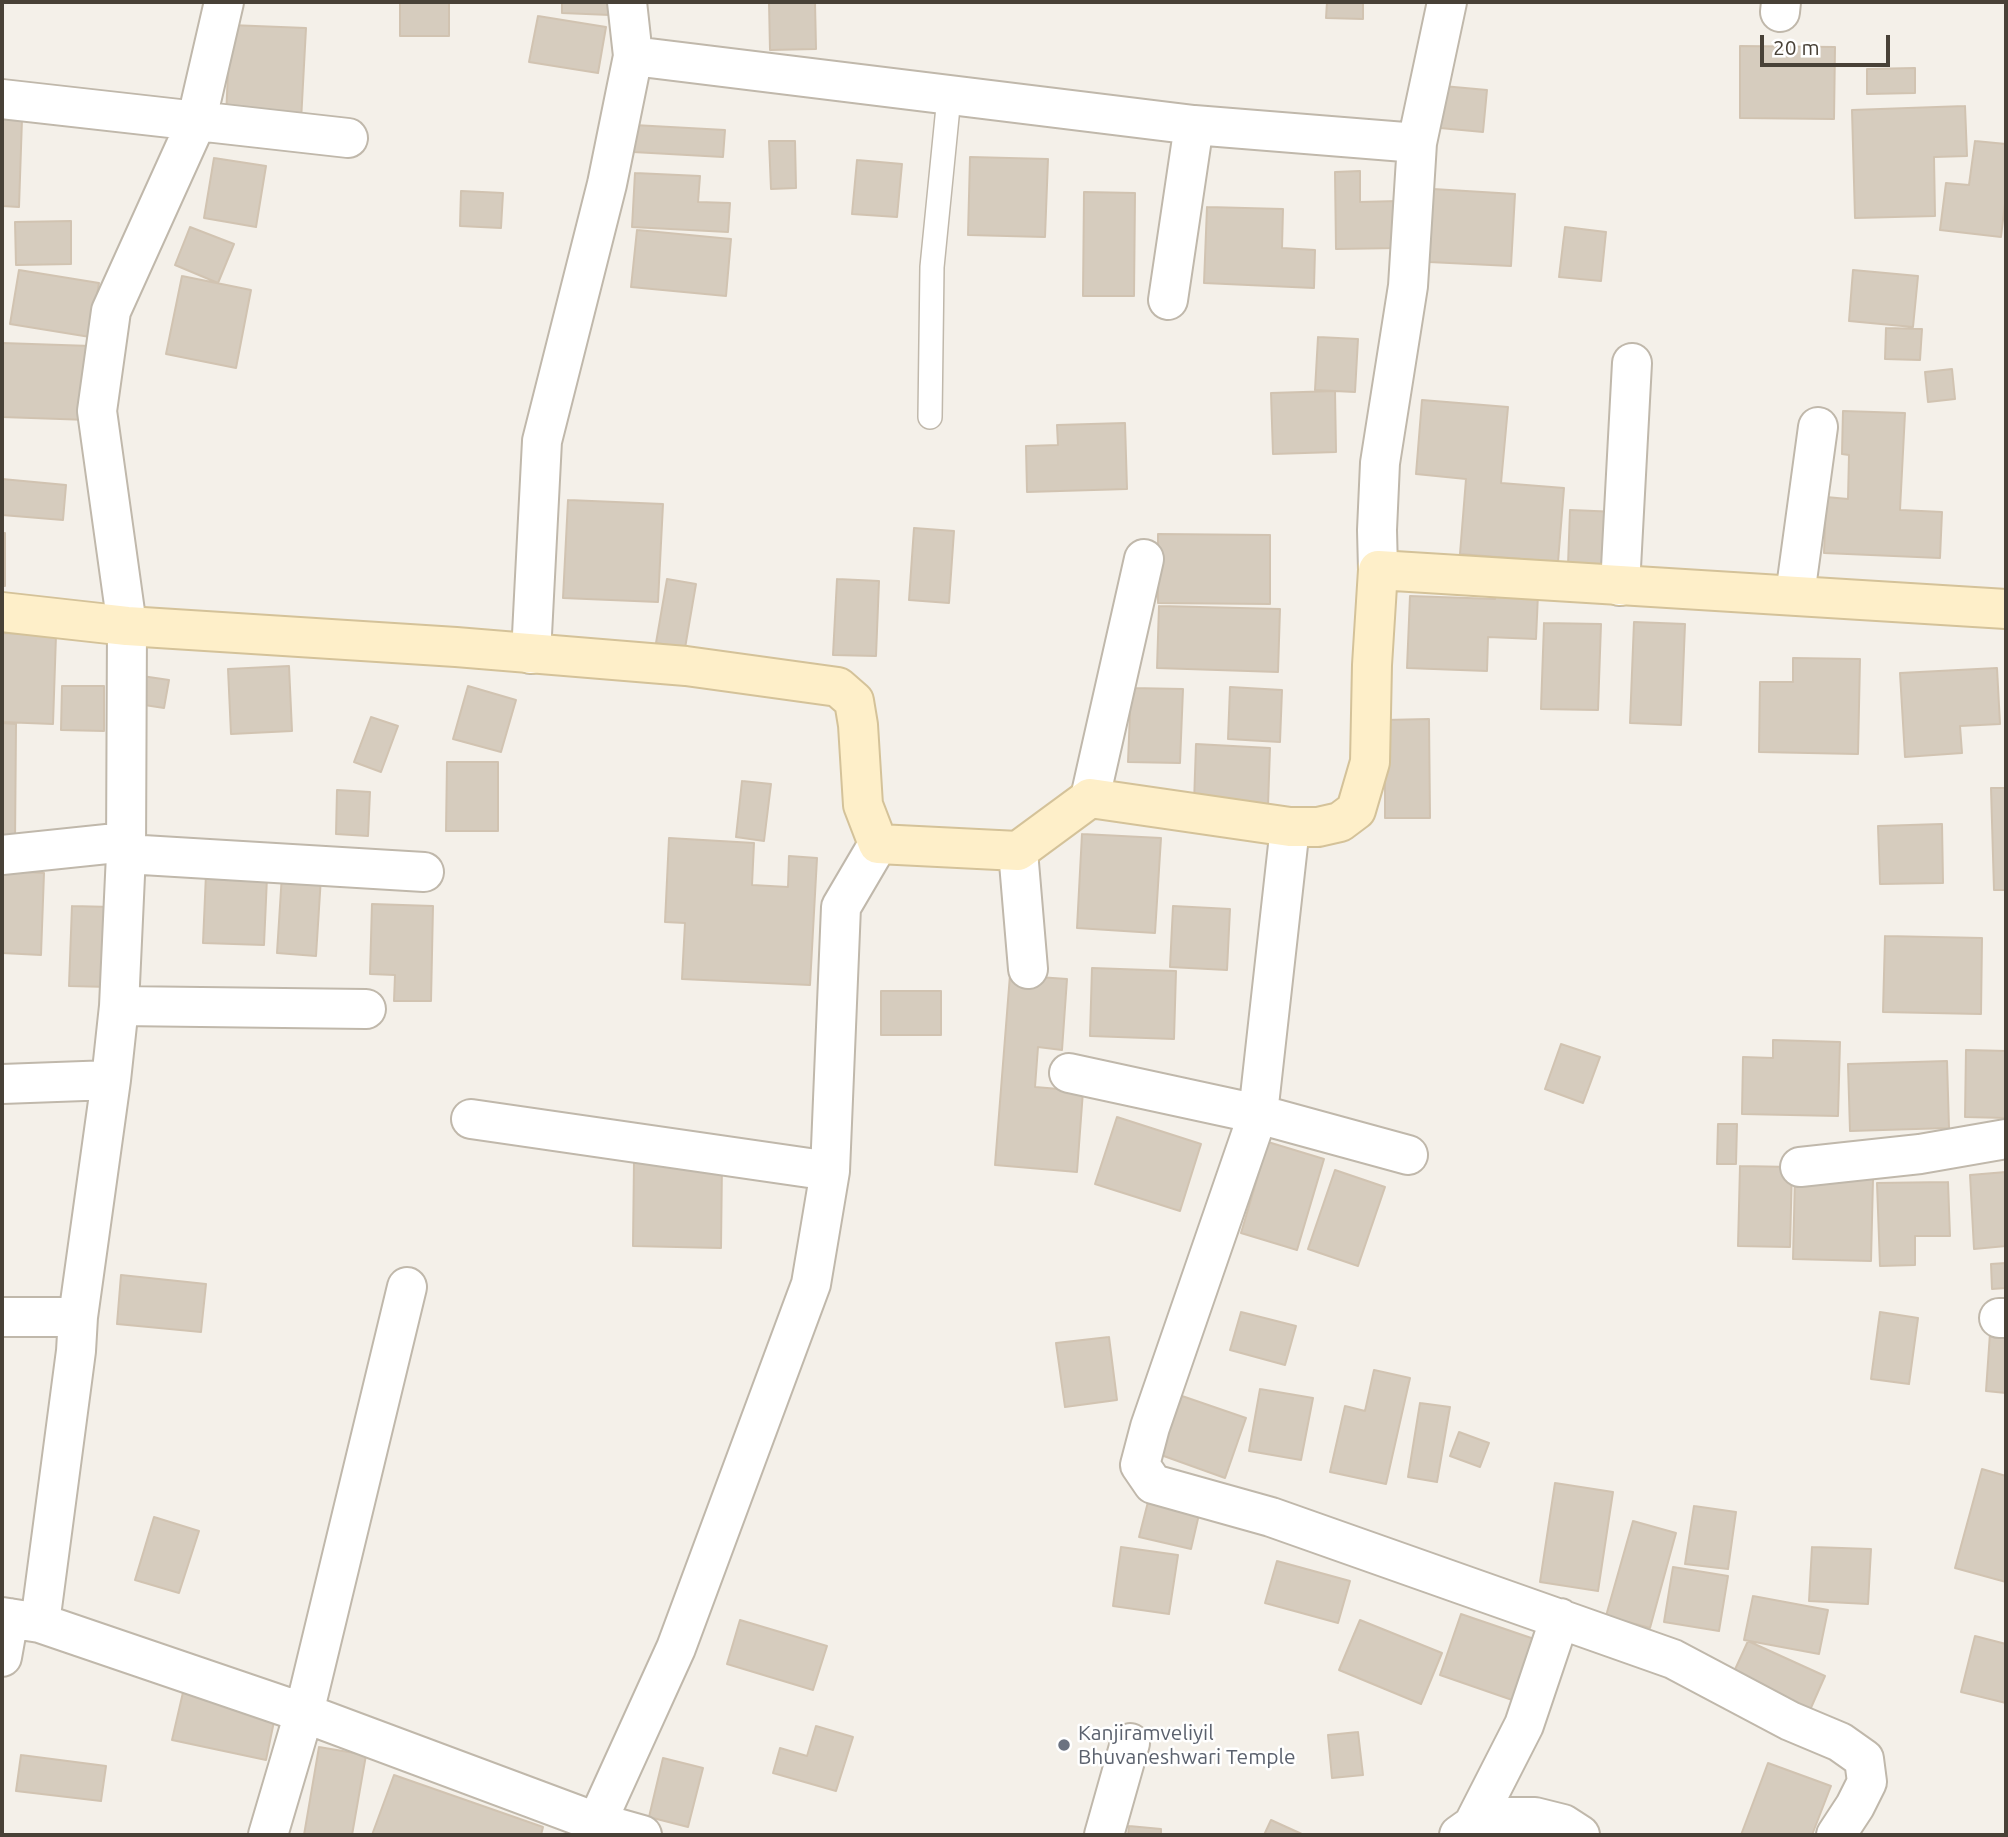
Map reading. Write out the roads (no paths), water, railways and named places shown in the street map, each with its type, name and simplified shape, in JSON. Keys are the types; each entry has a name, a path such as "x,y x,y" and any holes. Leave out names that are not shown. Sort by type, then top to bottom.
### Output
{"street":[{"path":"2,1657 17,1619 76,1351 78,1317 111,1080 118,1006 126,848 127,626 97,411 111,311 196,122 224,2"},
{"path":"531,654 542,441 607,184 633,57 627,2"},
{"path":"1090,798 1290,827 1318,827 1340,822 1356,810 1370,762 1380,463 1408,286 1417,143 1447,2"},
{"path":"633,57 1194,125 1417,143"},
{"path":"2,99 348,138"},
{"path":"1168,300 1194,125"},
{"path":"1620,586 1632,363"},
{"path":"1795,595 1818,427"},
{"path":"878,844 1018,851 1090,798 1144,559"},
{"path":"1378,570 2006,608"},
{"path":"2,612 127,626 686,666 838,687 854,701 863,805 878,844"},
{"path":"1290,827 1258,1114 1150,1427 1140,1465 1153,1484 1271,1517 1672,1659 1790,1721 1840,1742 1864,1759 1867,1782 1855,1807 1836,1835"},
{"path":"593,1828 676,1648 811,1284 830,1171 841,907 878,844"},
{"path":"2,855 126,848 424,872"},
{"path":"1018,851 1028,969"},
{"path":"118,1006 366,1009"},
{"path":"1069,1073 1258,1114 1408,1155"},
{"path":"2,1084 111,1080"},
{"path":"471,1119 830,1171"},
{"path":"1800,1167 1920,1154 2006,1139"},
{"path":"268,1835 304,1713 407,1287"},
{"path":"2,1317 78,1317"},
{"path":"1466,1830 1524,1725 1560,1618"},
{"path":"17,1619 304,1713 593,1828 642,1835"},
{"path":"1104,1835 1130,1743"},
{"path":"1466,1830 1504,1816 1535,1816 1563,1824 1580,1835"}],"lane":[{"path":"930,417 932,267 949,97"}],"place":[{"name":"Kanjiramveliyil Bhuvaneshwari Temple","path":"1064,1745"}]}
